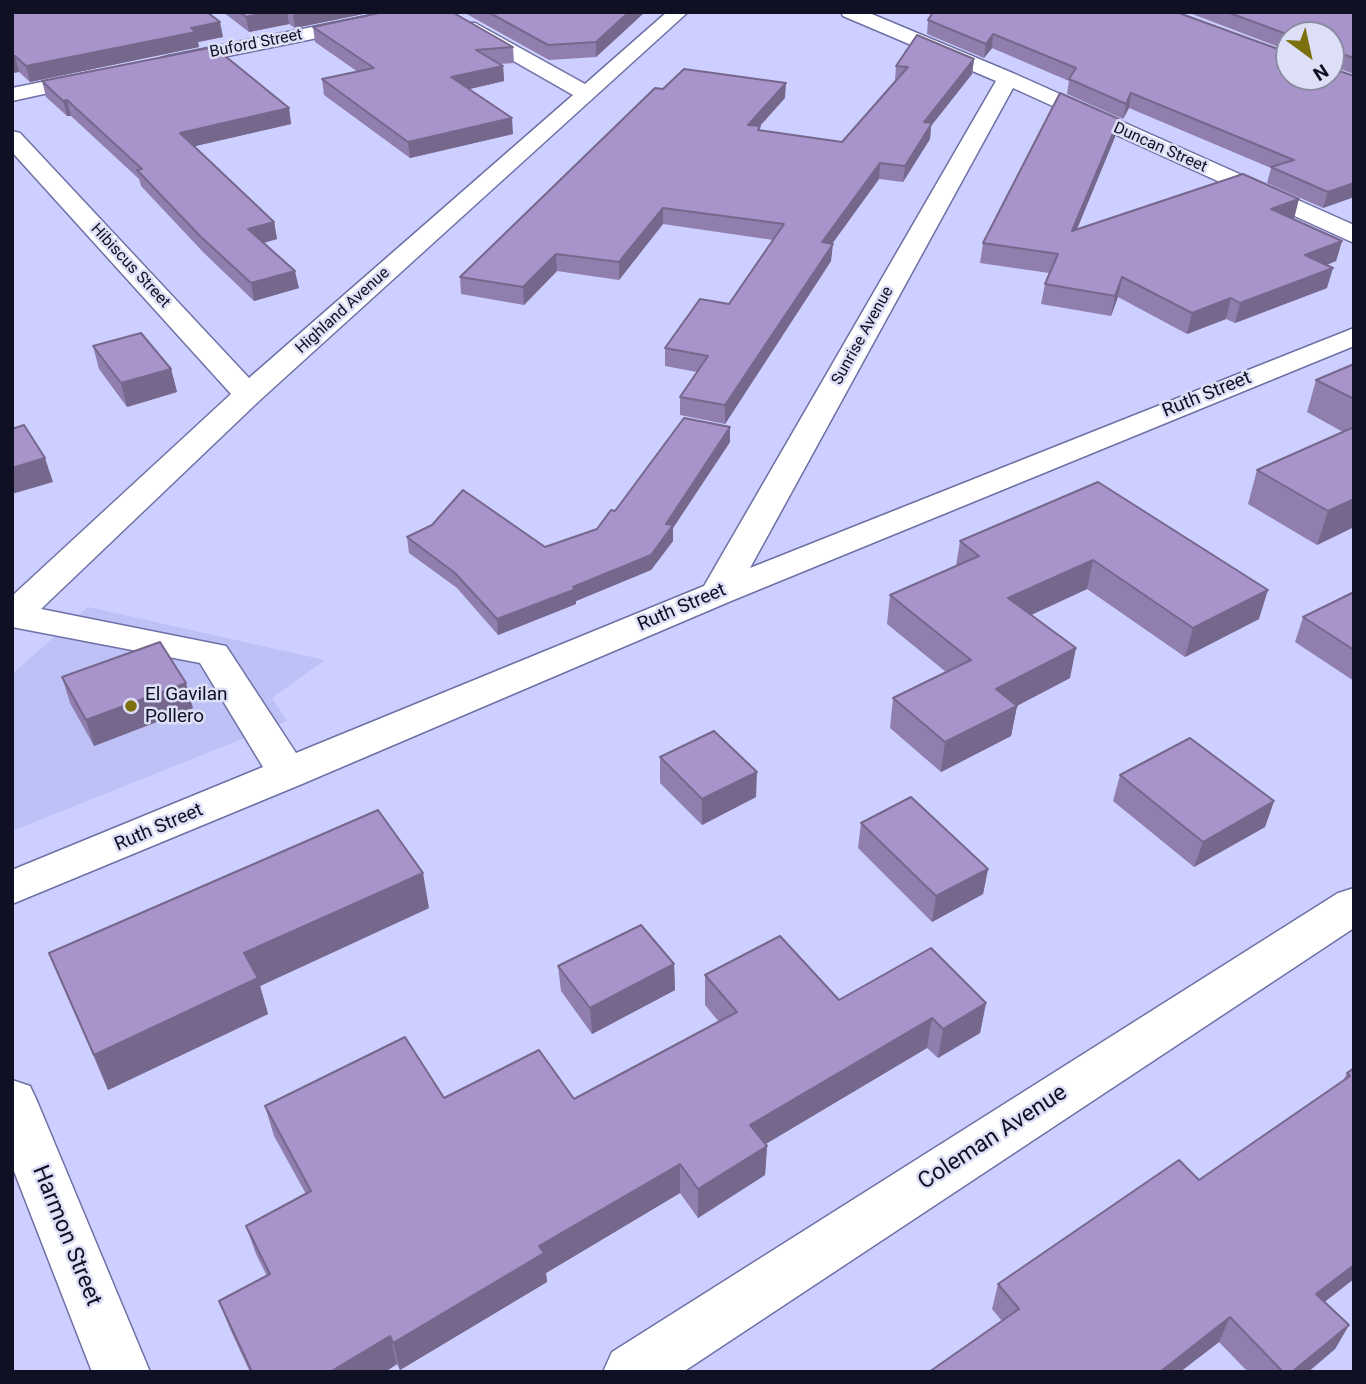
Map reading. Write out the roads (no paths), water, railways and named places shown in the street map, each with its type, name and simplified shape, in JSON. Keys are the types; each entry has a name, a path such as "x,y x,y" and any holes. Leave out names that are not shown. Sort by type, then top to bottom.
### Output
{"street":[{"name":"Buford Street","path":"144,67 417,12"},
{"name":"Highland Avenue","path":"13,615 248,395 679,12"},
{"name":"Duncan Street","path":"850,12 1008,78 1354,235"},
{"path":"873,22 900,16"},
{"path":"453,19 587,94"},
{"path":"227,29 249,45"},
{"path":"12,95 117,73"},
{"name":"Sunrise Avenue","path":"718,593 1008,78"},
{"name":"Hibiscus Street","path":"12,138 248,395"},
{"name":"Ruth Street","path":"12,888 718,593 1354,336"},
{"path":"13,615 213,654 288,774"},
{"name":"Coleman Avenue","path":"632,1372 1354,905"},
{"name":"Harmon Street","path":"12,1101 121,1372"}],"place":[{"name":"El Gavilan Pollero","path":"131,706"}]}
